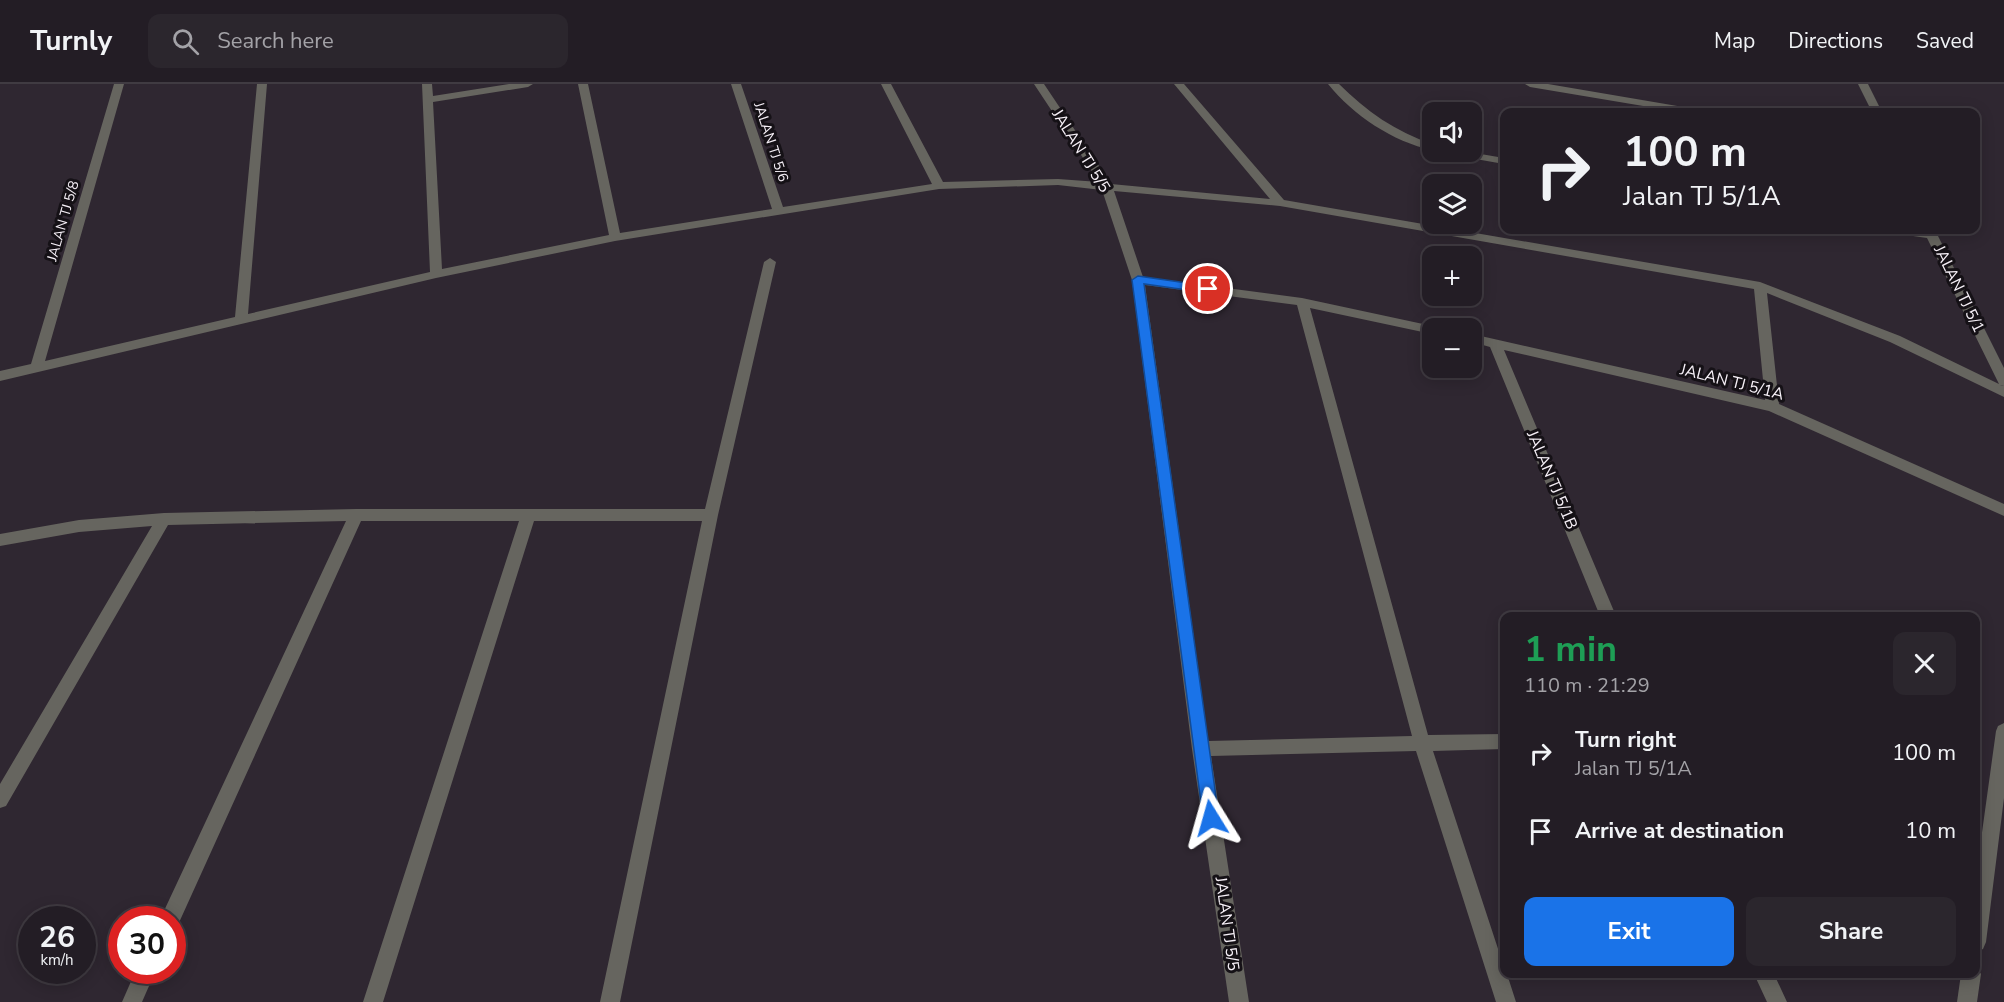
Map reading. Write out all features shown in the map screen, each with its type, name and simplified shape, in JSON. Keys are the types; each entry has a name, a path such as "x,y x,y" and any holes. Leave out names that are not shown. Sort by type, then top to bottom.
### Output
{"street":[{"name":"JALAN TJ 5/8","path":"37,367 119,84"},
{"path":"241,320 262,84"},
{"path":"427,84 436,274"},
{"path":"428,100 528,84"},
{"path":"583,84 615,237"},
{"name":"JALAN TJ 5/6","path":"736,84 778,210"},
{"path":"886,84 939,186"},
{"name":"JALAN TJ 5/5","path":"1039,84 1106,185 1138,280 1201,749 1239,1002"},
{"path":"1179,84 1280,203"},
{"path":"1333,84 1355,107 1379,124 1422,144"},
{"path":"1530,84 1671,108"},
{"path":"1863,84 1875,108"},
{"path":"1482,157 1500,159"},
{"path":"0,376 436,274 615,237 939,186 1022,182 1106,185 1280,203 1760,286 1895,339 2004,392"},
{"name":"JALAN TJ 5/1","path":"1931,234 2004,381"},
{"path":"610,1002 711,515 770,262"},
{"path":"1138,280 1302,302 1422,328"},
{"path":"1760,286 1772,407"},
{"path":"1302,302 1422,743 1506,1002"},
{"name":"JALAN TJ 5/1A","path":"1482,340 1772,407 2004,510"},
{"name":"JALAN TJ 5/1B","path":"1495,343 1606,612"},
{"path":"0,540 79,526 164,519 357,515 711,515"},
{"path":"176,906 357,515"},
{"path":"373,1002 528,516"},
{"path":"0,800 164,519"},
{"path":"1980,912 2004,731"},
{"path":"1201,749 1500,741"},
{"path":"1766,978 1777,1002"},
{"path":"1967,1002 1970,978"},
{"path":"132,1002 140,984"}],"route":[{"path":"1208,289 1138,280 1211,818"}]}
